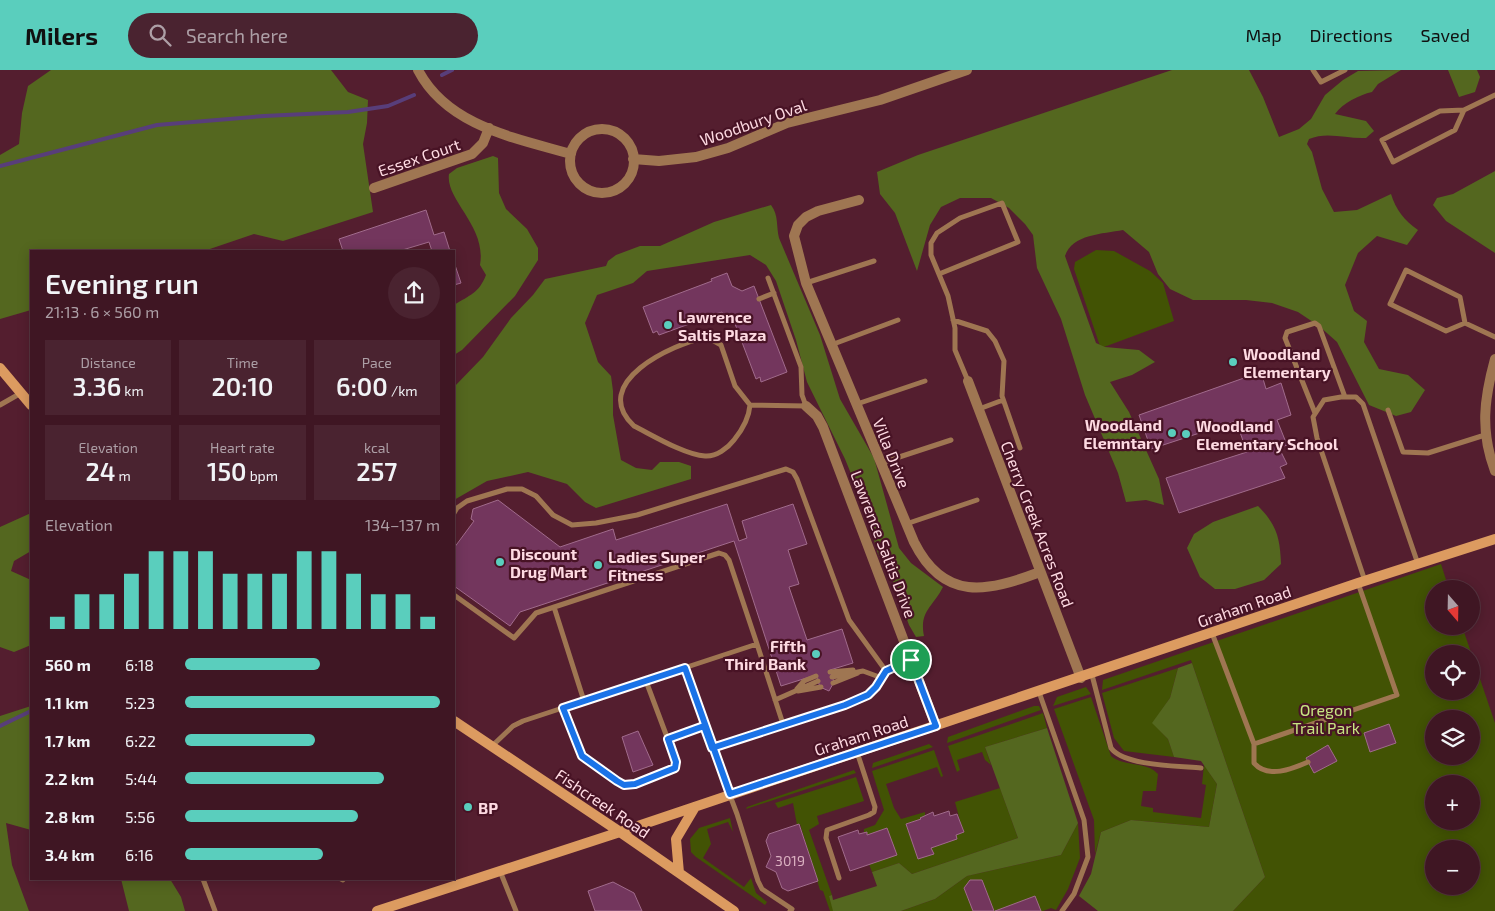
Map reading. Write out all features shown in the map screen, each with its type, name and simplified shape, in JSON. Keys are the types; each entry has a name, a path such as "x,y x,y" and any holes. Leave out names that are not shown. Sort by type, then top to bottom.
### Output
{"main road":[{"path":"0,368 30,405"},
{"name":"Graham Road","path":"377,911 620,832 1212,632 1495,539"},
{"name":"Fishcreek Road","path":"455,722 734,911"},
{"path":"679,873 676,840 695,807"}],"street":[{"path":"418,70 435,96 446,106 489,128 570,154"},
{"name":"Woodbury Oval","path":"633,159 659,162 696,157 728,148 787,123 880,100 967,70"},
{"name":"Essex Court","path":"374,188 472,154 483,144 489,128"},
{"path":"605,129 622,136 631,148 633,159 628,178 624,184 611,192 600,193 589,191 578,182 571,167 570,154 579,138 592,131 605,129"},
{"name":"Villa Drive","path":"859,200 812,214 798,226 794,236 806,283 905,524 924,560 939,575 964,587 996,587 1040,572"},
{"path":"1495,359 1486,399 1486,435 1495,472"},
{"name":"Cherry Creek Acres Road","path":"968,380 1040,572 1086,676"},
{"name":"Lawrence Saltis Drive","path":"806,406 817,416 823,427 936,726"}],"lane":[{"path":"1314,70 1321,82 1345,70"},
{"path":"1464,110 1455,130 1394,162 1382,140 1440,111 1464,110 1495,95"},
{"path":"939,274 1018,242 1002,203 960,218 938,234 931,243 931,255 948,296 953,320 955,350 968,380"},
{"path":"806,283 874,261"},
{"path":"1465,323 1460,296 1406,270 1390,304 1446,331 1465,323 1495,337"},
{"path":"750,405 806,406 802,395 801,367 768,278"},
{"path":"758,298 774,293"},
{"path":"832,345 898,320"},
{"path":"953,320 987,331 995,341 1004,361 1003,400 1020,448"},
{"path":"1315,414 1286,338 1287,332 1315,323 1319,326 1344,397"},
{"path":"707,336 721,345 735,386 750,405 749,415 732,442 719,453 706,456 695,454 634,426 626,419 620,408 620,397 626,383 645,363 694,339 707,336"},
{"path":"856,405 925,381"},
{"path":"0,405 21,393"},
{"path":"1254,744 1397,695 1317,438 1313,417 1324,400 1356,397 1363,404 1418,564"},
{"path":"979,409 1003,400"},
{"path":"1388,410 1403,452 1428,453 1486,435"},
{"path":"880,463 951,440"},
{"path":"455,511 467,501 507,489 522,489 536,496 553,515 572,524 596,524 637,515 786,469 793,472 797,479 849,620 886,671"},
{"path":"905,524 977,500"},
{"path":"455,596 514,638 536,613 719,553 725,555 729,560 783,724"},
{"path":"554,607 584,701"},
{"path":"1212,632 1254,744 1254,763 1268,772 1285,770 1308,762"},
{"path":"492,747 513,726 757,644"},
{"path":"712,748 845,705 868,695 876,687 886,671 911,660"},
{"path":"685,668 762,889 792,909 790,911"},
{"path":"831,674 863,671 882,678"},
{"path":"833,683 863,671"},
{"path":"1086,676 1112,748 1118,756 1131,760 1200,768"},
{"path":"775,700 795,692 817,679"},
{"path":"563,708 582,756 624,785 635,784 675,768 676,762 646,680"},
{"path":"795,692 821,687"},
{"path":"1039,692 1084,820 1088,857 1074,894 1062,911"},
{"path":"668,739 704,726"},
{"path":"839,878 826,833 833,827 869,815 874,812 876,807 857,752"},
{"path":"500,871 516,911"},
{"path":"203,880 215,911"}],"green space":[{"path":"51,70 331,70 348,92 368,100 367,123 363,144 373,212 283,241 254,234 207,250 30,250 30,310 0,319 0,155 19,144 22,113 28,86"},
{"path":"1172,70 1249,70 1263,97 1279,137 1299,129 1311,119 1325,95 1343,80 1358,71 1401,70 1378,84 1372,92 1347,103 1335,114 1366,121 1374,131 1366,138 1330,135 1309,139 1307,144 1312,152 1322,189 1334,212 1357,210 1391,194 1401,214 1418,230 1407,245 1377,236 1358,253 1345,285 1354,311 1367,321 1364,342 1379,369 1408,375 1425,390 1411,412 1396,416 1369,405 1337,342 1319,326 1298,312 1272,303 1246,300 1193,300 1170,289 1158,274 1149,252 1123,230 1081,239 1074,243 1065,256 1096,343 1105,347 1139,350 1155,362 1132,375 1110,382 1129,412 1159,479 1164,505 1146,500 1126,502 1118,473 1085,395 1061,319 1037,268 1033,235 1025,224 1009,208 991,198 960,198 941,207 930,225 917,271 895,213 880,194 877,172 918,155"},
{"path":"1448,70 1477,70 1480,77 1475,92 1459,97"},
{"path":"493,156 498,158 499,193 506,209 527,229 538,248 538,260 515,296 462,350 455,354 455,304 477,290 486,275 480,265 481,251 478,238 449,184 449,174 457,168"},
{"path":"1495,171 1495,253 1446,221 1433,205 1437,198 1453,194"},
{"path":"771,205 774,209 779,238 820,335 840,399 874,458 899,548 911,563 943,587 925,615 923,621 924,636 916,637 909,625 890,573 878,554 865,508 845,459 807,382 796,340 776,281 766,265 750,255 647,271 633,283 597,295 585,323 598,362 611,376 613,415 621,460 636,468 652,470 660,462 679,462 691,466 691,479 596,508 585,502 567,484 528,472 487,481 455,499 455,386 483,357 511,318 545,279 606,266 608,261 616,255 640,246 660,246 714,222"},
{"path":"1096,250 1114,251 1150,271 1163,283 1174,321 1104,347 1100,346 1074,269 1075,262"},
{"path":"1258,506 1269,519 1276,532 1280,547 1281,564 1264,580 1235,589 1215,589 1200,577 1187,548 1194,534 1213,522"},
{"path":"30,513 30,552 14,561 11,571 30,580 30,645 14,652 0,647 0,527"},
{"name":"Oregon Trail Park","path":"1441,564 1446,580 1425,580 1425,635 1465,635 1468,645 1425,645 1425,700 1480,700 1480,679 1495,723 1495,911 1233,911 1265,877 1191,660 1102,690 1103,680"},
{"path":"1192,663 1265,877 1233,911 1098,911 1079,896 1091,874 1101,832 1131,820 1209,827 1217,784 1201,761 1174,757 1168,739 1152,723 1170,698 1178,668"},
{"path":"1178,668 1170,698 1153,723 1168,739 1174,757 1124,751 1114,738 1102,693"},
{"path":"1086,687 1091,694 1053,706 1057,697"},
{"path":"1091,697 1111,756 1122,762 1148,767 1158,774 1156,791 1143,791 1141,806 1153,808 1153,812 1201,818 1206,785 1202,784 1204,765 1217,784 1209,827 1131,820 1101,832 1095,854 1094,820 1054,709"},
{"path":"30,706 30,830 6,823 12,865 29,911 0,911 0,716"},
{"path":"1034,706 1039,706 1041,710 947,743 948,737"},
{"path":"1043,713 1047,728 985,747 991,765 985,760 982,752 957,760 960,770 957,772 948,746"},
{"path":"1047,728 1078,823 1061,855 967,876 935,899 901,911 833,911 829,896 832,895 833,900 877,886 872,872 899,863 912,874 1018,838 985,747"},
{"path":"929,744 933,747 872,768 873,763"},
{"path":"934,750 943,776 941,777 937,767 886,784 894,808 901,819 925,812 925,816 921,819 906,824 918,859 933,854 931,848 957,839 956,835 963,832 955,802 1000,788 1018,838 912,874 899,863 872,872 869,864 896,855 887,828 867,835 867,832 864,833 864,829 875,825 884,810 872,771"},
{"path":"854,770 856,773 746,809 747,807"},
{"path":"856,777 864,801 817,816 819,824 809,830 832,895 829,896 834,911 830,911 823,891 820,890 800,824 797,825 793,803 778,808 775,803"},
{"path":"730,818 733,832 728,822 707,829 711,844 703,858 744,887 751,878 756,893 767,902 765,905 691,852 690,839 699,828"},
{"path":"1078,823 1080,858 1068,889 1056,910 1051,908 1043,911 994,911 982,880 971,880 964,888 973,911 901,911 935,899 967,876 1061,855"},
{"path":"121,880 171,880 181,897 185,911 129,911"}],"building":[{"path":"426,210 434,235 444,232 450,250 432,250 429,242 402,250 343,250 339,239"},
{"path":"455,265 461,283 455,285"},
{"name":"Lawrence Saltis Plaza","path":"727,273 732,286 742,291 754,286 787,372 761,382 760,377 756,379 732,316 724,319 722,312 659,335 657,331 653,333 643,307 712,281 711,279"},
{"name":"Woodland Elemntary","path":"1261,372 1266,389 1281,383 1291,415 1277,420 1287,445 1279,448 1287,464 1280,467 1285,478 1179,513 1166,478 1247,452 1236,421 1151,449 1139,415"},
{"path":"498,500 560,547 613,529 616,540 727,504 739,541 747,538 742,521 793,504 807,544 788,550 799,584 789,587 807,640 842,629 853,663 830,670 834,682 829,691 820,687 816,675 781,686 734,541 520,612 510,626 455,587 455,547 474,521 471,519 473,509"},
{"path":"1389,724 1396,743 1370,752 1364,733"},
{"path":"638,731 653,765 633,772 622,737"},
{"path":"1328,745 1337,761 1314,773 1306,758"},
{"path":"949,811 950,816 957,814 964,832 956,835 957,839 931,848 934,854 918,859 906,824 921,819 933,812 934,816"},
{"path":"799,824 818,881 788,891 782,888 776,872 766,867 771,856 766,841 769,834"},
{"path":"887,828 897,855 850,871 838,837 858,830 859,834 867,832 867,835"},
{"path":"970,880 982,880 994,911 973,911 964,888"},
{"path":"613,882 634,893 642,911 595,911 588,891"},
{"path":"1035,896 1041,911 995,911"}],"waterway":[{"path":"442,75 452,70"},
{"path":"0,166 157,125 264,116 348,112 388,106 414,95"},
{"path":"0,726 30,711"}],"place":[{"name":"Lawrence Saltis Plaza","path":"668,325"},
{"name":"Woodland Elementary","path":"1233,362"},
{"name":"Woodland Elemntary","path":"1172,433"},
{"name":"Woodland Elementary School","path":"1186,434"},
{"name":"Discount Drug Mart","path":"500,562"},
{"name":"Ladies Super Fitness","path":"598,565"},
{"name":"Fifth Third Bank","path":"816,654"},
{"name":"BP","path":"468,807"}],"route":[{"path":"911,660 886,671 876,687 868,695 845,705 712,748 704,726 668,739 676,762 675,768 635,784 624,785 582,756 563,708 685,668 704,726 712,748 724,776 730,794 936,726 911,660"}]}
